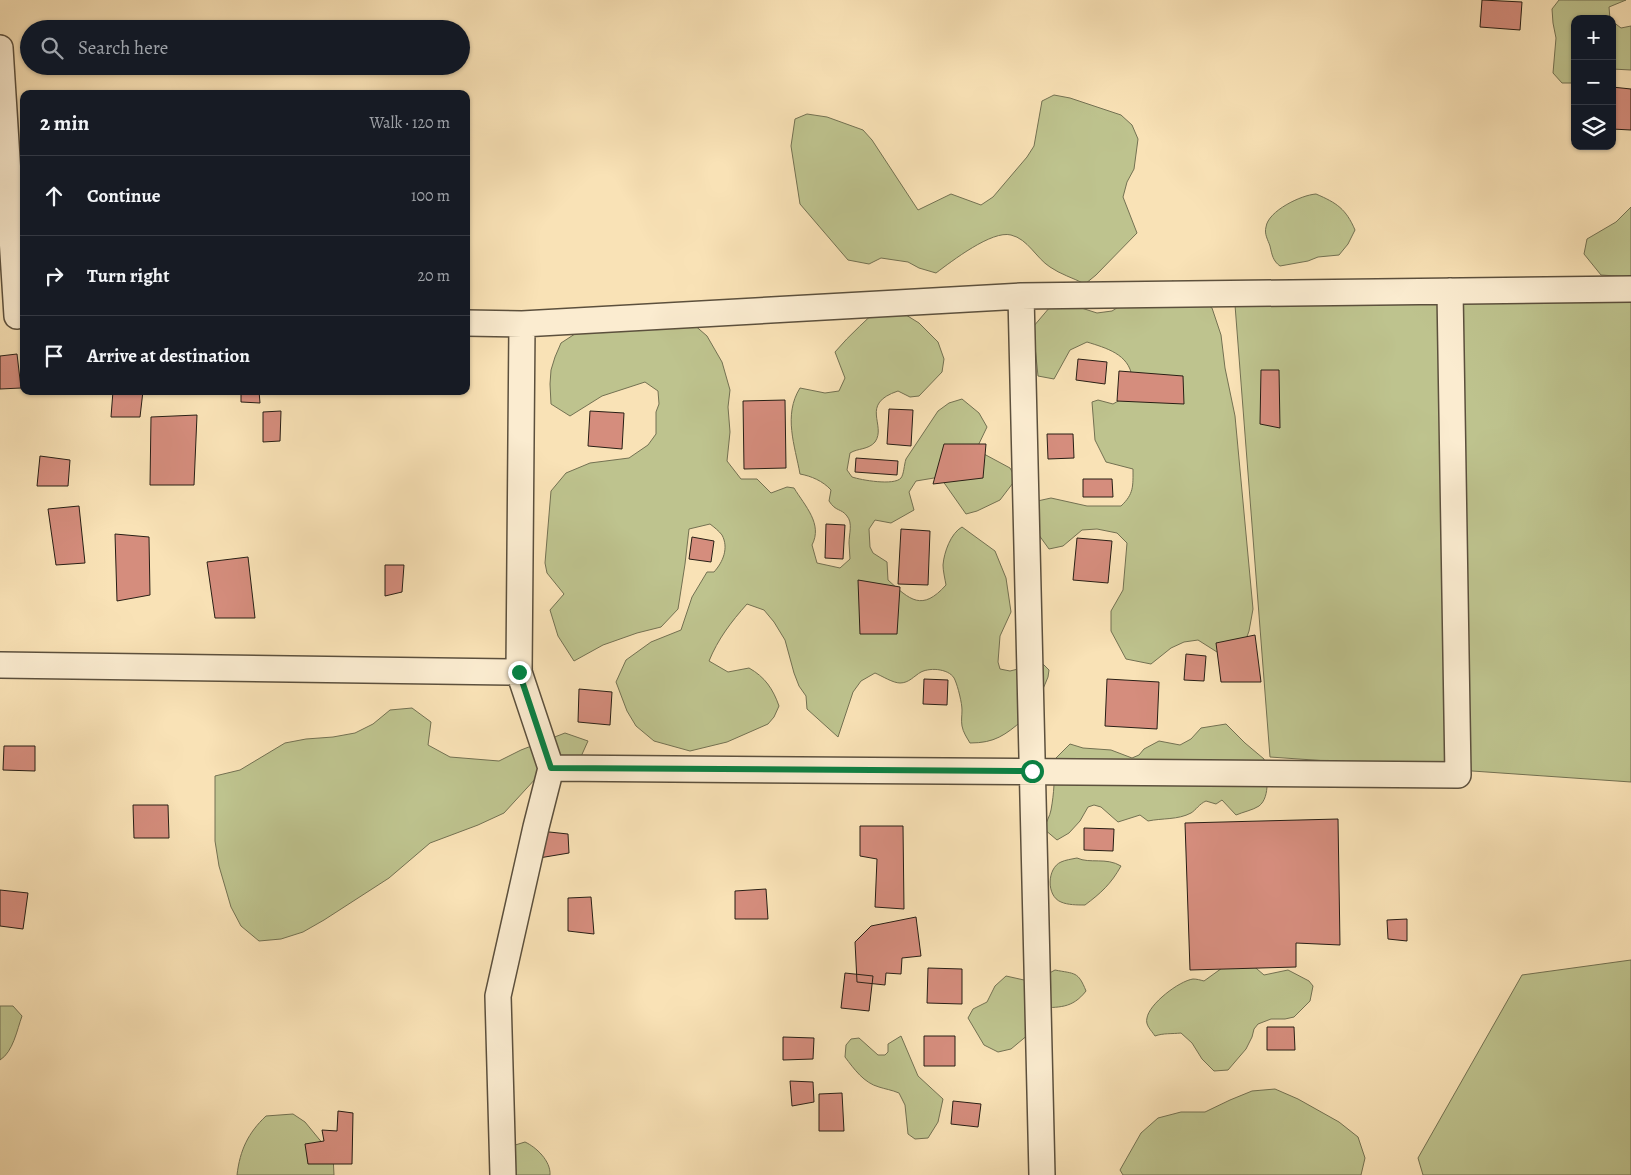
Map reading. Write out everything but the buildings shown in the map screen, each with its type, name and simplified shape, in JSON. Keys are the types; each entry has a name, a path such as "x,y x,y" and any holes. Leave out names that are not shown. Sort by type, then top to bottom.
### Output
{"street":[{"path":"0,48 13,316"},
{"path":"470,323 522,324 1021,296 1631,289"},
{"path":"551,768 1458,775 1450,291"},
{"path":"1021,296 1042,1175"},
{"path":"503,1175 498,996 551,768 519,672 522,324"},
{"path":"0,665 519,672"}],"green space":[{"path":"1559,0 1626,0 1609,7 1610,15 1571,15 1571,83 1562,83 1553,73 1556,38 1552,9"},
{"path":"1616,24 1621,28 1631,26 1631,70 1616,69"},
{"path":"1054,95 1070,98 1121,115 1132,125 1138,139 1134,169 1127,182 1123,197 1137,233 1085,284 1050,267 1022,240 1011,235 994,237 983,242 962,254 936,273 919,268 908,262 881,258 869,264 848,260 800,204 791,146 795,119 807,114 827,117 863,130 872,140 918,210 951,194 981,205 993,197 1027,157 1034,146 1042,101"},
{"path":"1316,194 1330,200 1348,217 1355,230 1348,244 1339,255 1318,257 1308,261 1280,266 1273,258 1266,235 1268,221 1286,205 1302,197"},
{"path":"1631,207 1631,277 1601,275 1584,254 1587,239 1616,222"},
{"path":"1173,281 1212,308 1221,335 1225,368 1235,416 1253,609 1249,631 1240,656 1217,652 1198,640 1184,642 1171,648 1151,664 1126,659 1111,631 1111,611 1123,590 1127,543 1117,533 1097,529 1082,530 1063,546 1049,549 1036,531 1033,502 1051,498 1087,506 1121,506 1131,494 1133,469 1106,462 1095,440 1092,402 1098,400 1113,404 1130,394 1132,377 1130,369 1116,353 1087,342 1070,350 1054,379 1038,376 1033,327 1050,307 1072,305 1097,313 1112,311 1147,289"},
{"path":"1631,300 1631,782 1270,757 1235,305"},
{"path":"885,302 919,323 938,342 944,359 942,372 919,396 910,397 898,391 886,396 880,402 876,415 878,435 875,442 850,453 847,470 852,477 885,482 892,482 901,478 906,459 938,411 949,403 962,399 979,413 987,427 975,452 984,454 1010,468 1016,479 1000,500 966,514 940,477 916,481 909,492 914,510 891,523 875,520 869,529 870,547 873,553 887,562 888,580 903,593 916,600 923,601 938,593 946,585 943,567 945,554 951,538 962,527 995,551 1006,578 1011,612 1000,636 998,662 1000,669 1010,671 1042,663 1049,670 1048,677 1030,720 1023,720 1005,734 993,740 970,743 962,726 961,699 955,680 949,673 935,669 925,670 909,681 897,683 875,673 861,681 853,692 838,737 807,709 806,696 799,686 794,673 785,640 774,622 764,610 747,604 725,631 709,661 728,672 749,668 760,675 771,689 779,706 774,717 768,724 727,742 690,751 654,741 636,726 627,711 616,682 626,660 651,642 681,630 692,597 707,572 714,572 720,564 725,550 724,540 722,535 710,524 689,529 678,609 661,627 603,645 574,661 558,636 550,610 564,594 547,573 545,563 551,491 566,473 590,463 629,458 648,445 656,434 656,412 659,404 658,391 645,382 602,396 570,416 551,404 551,370 561,343 581,330 630,315 665,329 692,323 707,336 722,362 730,390 728,407 730,432 727,461 741,479 757,479 771,493 787,487 794,488 814,522 815,537 812,545 817,563 840,568 850,559 850,522 845,514 834,507 829,501 831,490 828,487 817,479 800,474 793,442 792,409 800,388 825,393 839,391 845,378 835,352"},
{"path":"412,708 431,722 428,745 450,757 499,761 521,750 565,733 588,741 579,761 537,777 504,813 430,843 389,878 303,932 281,939 259,941 241,926 231,907 219,866 215,841 215,776 240,770 285,743 355,733 373,724 390,710"},
{"path":"1226,724 1264,759 1267,790 1263,802 1259,806 1236,815 1222,800 1216,804 1206,801 1191,813 1181,817 1148,821 1140,815 1118,822 1101,807 1094,805 1088,807 1080,821 1069,833 1057,840 1044,829 1052,804 1054,760 1070,744 1083,748 1111,750 1132,758 1159,741 1180,745 1191,739 1201,728"},
{"path":"1077,858 1087,861 1110,862 1121,866 1105,888 1085,905 1061,902 1056,899 1051,888 1051,876 1056,865 1063,861"},
{"path":"1631,960 1631,1175 1423,1175 1418,1158 1522,975"},
{"path":"1229,963 1250,963 1264,975 1288,970 1309,981 1313,986 1310,1001 1294,1017 1271,1019 1258,1024 1246,1049 1228,1070 1214,1071 1202,1059 1192,1043 1181,1033 1155,1036 1147,1021 1153,1006 1180,984 1193,979 1204,981"},
{"path":"1055,970 1075,974 1081,980 1086,991 1076,1001 1065,1006 1038,1008 1029,1034 1011,1049 998,1052 984,1045 968,1018 973,1009 987,1002 995,986 1006,976 1033,982"},
{"path":"0,1006 13,1006 22,1016 8,1052 0,1060"},
{"path":"901,1036 918,1076 943,1099 938,1122 928,1138 915,1139 908,1134 905,1105 899,1093 869,1082 860,1075 845,1057 846,1045 851,1039 859,1038 878,1055 885,1055 888,1052 888,1044"},
{"path":"1275,1089 1298,1099 1339,1122 1358,1137 1365,1158 1361,1175 1123,1175 1120,1170 1141,1133 1158,1118 1181,1112 1205,1112 1252,1091"},
{"path":"293,1114 305,1122 333,1156 334,1175 237,1175 240,1158 246,1142 260,1122 266,1116"},
{"path":"525,1142 542,1155 550,1170 550,1175 495,1175 512,1146"}],"route":[{"path":"519,672 551,768 1032,771"}]}
